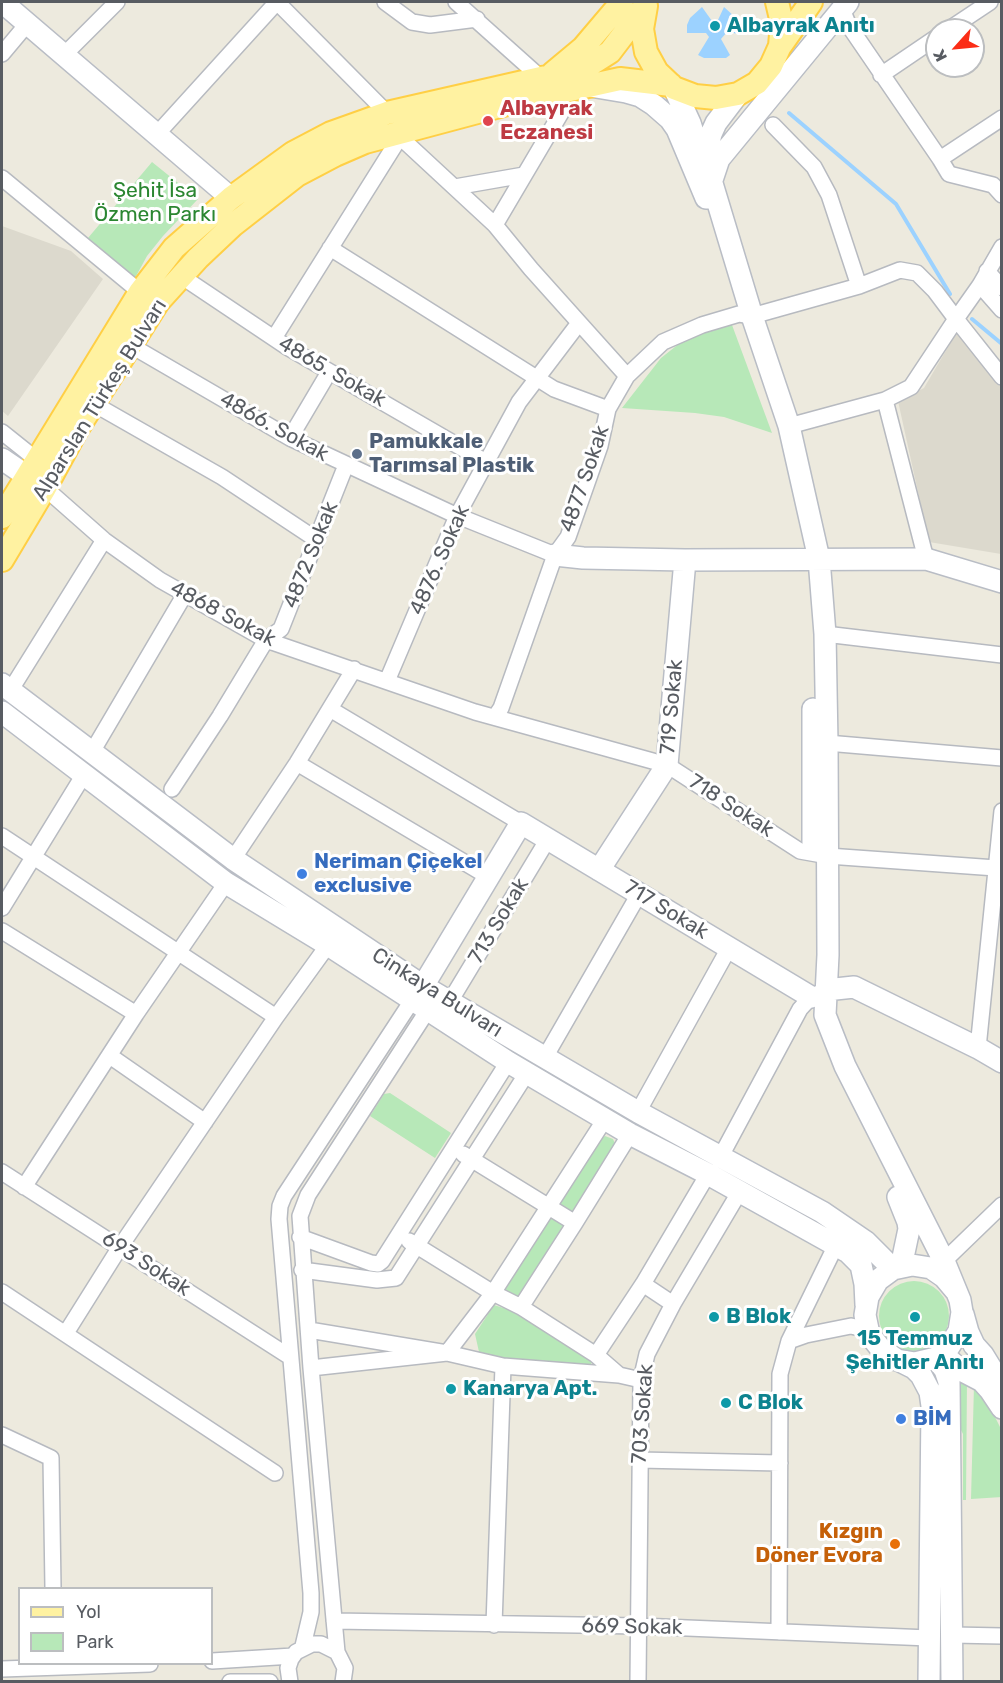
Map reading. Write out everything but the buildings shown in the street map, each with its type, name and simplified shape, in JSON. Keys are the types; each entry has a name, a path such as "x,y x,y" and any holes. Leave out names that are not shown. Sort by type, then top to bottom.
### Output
{"main road":[{"path":"2,2 158,133 231,198"},
{"name":"Alparslan Türkeş Bulvarı","path":"544,77 583,48 620,2"},
{"path":"777,2 782,23 780,46"},
{"path":"707,184 708,147 716,123 738,94 757,83 771,66 780,46 811,2"},
{"path":"646,4 642,29 646,52 657,72 673,86 696,138 707,184 780,431 813,559 820,855 818,1033 831,1066 899,1199 908,1222 909,1235 897,1268"},
{"name":"Alparslan Türkeş Bulvarı","path":"2,517 36,474 76,431 158,302 233,225 297,175 395,127 544,77 575,71 601,59 617,44 646,4"},
{"path":"707,184 719,159 847,4"},
{"name":"Alparslan Türkeş Bulvarı","path":"2,560 36,474 140,292 174,248 231,198 293,153 331,133 395,127 620,79 673,86 695,96 716,99 738,94"},
{"path":"586,86 640,96 662,111 677,129 707,184"},
{"path":"746,315 789,426 825,634 827,743 820,855"},
{"name":"4868 Sokak","path":"2,459 36,474"},
{"path":"555,555 583,558 685,560 926,559 1002,582"},
{"name":"719 Sokak","path":"599,870 667,765 685,560"},
{"name":"Cinkaya Bulvarı","path":"6,688 233,859 430,999 508,1062 630,1134 740,1191 855,1258 861,1265 866,1306"},
{"name":"Cinkaya Bulvarı","path":"2,712 226,883 328,945 544,1059 822,1212 866,1242 897,1268"},
{"name":"717 Sokak","path":"521,823 729,948 819,993"},
{"name":"713 Sokak","path":"430,999 489,877 521,823"},
{"path":"819,993 854,987 1002,1062"},
{"path":"819,993 833,1040 944,1261 974,1345 1002,1386"},
{"path":"929,1682 932,1406 930,1392 921,1375 914,1368 880,1350 868,1330 865,1315 868,1297 878,1280 897,1268 912,1265 931,1268 944,1277 955,1290"},
{"path":"897,1360 915,1363 939,1356 950,1347 959,1331 962,1312"},
{"path":"939,1356 982,1381 1002,1408"},
{"path":"939,1356 949,1382 952,1682"}],"street":[{"path":"65,54 117,2"},
{"path":"158,133 277,2 395,127 495,225 531,269 627,376"},
{"path":"385,2 412,22 430,25 477,19"},
{"path":"456,2 544,77"},
{"path":"966,18 990,2"},
{"path":"847,4 849,26 949,174 993,185 1002,195"},
{"path":"2,54 27,23"},
{"path":"881,75 925,45"},
{"path":"495,225 561,113"},
{"path":"940,159 1002,118"},
{"path":"773,125 814,167 829,195 859,286"},
{"path":"274,338 330,248 395,127"},
{"path":"454,187 524,176"},
{"path":"2,178 140,292"},
{"path":"789,426 885,400 911,387 984,278 1002,247"},
{"path":"330,248 554,389 608,410"},
{"name":"4877 Sokak","path":"495,717 501,708 555,555 568,537 600,447 608,410 627,376 663,342 702,325 859,286 900,270 917,273 935,291 1002,377"},
{"name":"4865. Sokak","path":"181,276 329,372 486,462"},
{"path":"984,278 1002,288"},
{"path":"984,278 1002,310"},
{"name":"4876. Sokak","path":"387,681 457,516 519,402 579,323"},
{"name":"4866. Sokak","path":"130,345 290,438 457,516 555,555"},
{"path":"290,438 329,372"},
{"path":"885,400 926,559"},
{"path":"94,404 222,477 317,540"},
{"path":"2,432 36,474"},
{"name":"4872 Sokak","path":"172,789 266,640 281,629 346,465"},
{"name":"4868 Sokak","path":"36,474 104,540 160,580 266,640 495,717"},
{"path":"6,688 104,540"},
{"path":"92,752 185,594"},
{"path":"825,634 1002,655"},
{"path":"233,859 297,763 354,669"},
{"path":"330,709 521,823"},
{"name":"718 Sokak","path":"495,717 667,765 800,851 820,855"},
{"path":"827,743 1002,758"},
{"path":"297,763 489,877"},
{"path":"2,908 83,776"},
{"path":"978,1048 996,919 996,868 1002,811"},
{"path":"2,836 276,1017"},
{"name":"713 Sokak","path":"430,999 548,839"},
{"path":"820,855 996,868"},
{"path":"24,1187 136,1014 226,883"},
{"path":"544,1059 639,894"},
{"path":"2,931 136,1014"},
{"path":"66,1333 120,1247 276,1017 328,945"},
{"path":"638,1112 729,948"},
{"path":"721,1156 800,1009 819,993"},
{"path":"344,1680 345,1668 337,1652 310,1368 300,1216 308,1195 430,999"},
{"path":"290,1682 288,1668 298,1651 311,1612 279,1219 280,1206 290,1186 430,999"},
{"path":"110,1056 205,1122"},
{"path":"300,1237 378,1264 386,1256 508,1062"},
{"path":"302,1270 377,1280 396,1278 527,1073"},
{"path":"310,1368 447,1353 493,1293 605,1119"},
{"path":"521,1307 630,1134"},
{"path":"452,1149 575,1223"},
{"name":"693 Sokak","path":"2,1172 290,1358"},
{"path":"596,1355 643,1284 708,1174"},
{"name":"703 Sokak","path":"638,1682 639,1460 641,1380 646,1354 740,1191"},
{"path":"944,1261 1002,1205"},
{"path":"399,1235 493,1293 521,1307 596,1355 619,1375"},
{"path":"779,1632 780,1374 789,1341 836,1245"},
{"path":"643,1284 673,1304"},
{"path":"2,1292 275,1473"},
{"path":"789,1341 806,1335 851,1326 868,1330"},
{"path":"309,1330 447,1353 502,1366 619,1375 641,1380"},
{"path":"494,1625 502,1366"},
{"path":"2,1435 51,1458 53,1587"},
{"path":"639,1460 780,1463"},
{"name":"669 Sokak","path":"334,1620 494,1625 639,1626 929,1638"},
{"path":"953,1635 1002,1636"},
{"path":"213,1661 298,1651 321,1644 337,1652"},
{"path":"2,1670 102,1665"},
{"path":"230,1682 270,1682"}],"shaded area":[{"path":"2,226 71,251 103,279 8,416 2,411"},
{"path":"958,330 1001,387 1001,554 929,542 898,401 924,388"}],"green space":[{"name":"Şehit İsa Özmen Parkı","path":"152,162 198,199 147,256 135,278 88,238"},
{"path":"722,325 732,325 772,433 724,417 622,408 661,358 685,339"},
{"path":"390,1093 451,1133 435,1158 370,1116 384,1094"},
{"path":"605,1136 613,1139 616,1146 575,1215 559,1205"},
{"path":"550,1216 568,1227 520,1303 503,1292"},
{"path":"914,1281 927,1284 939,1291 946,1303 949,1316 946,1329 939,1341 927,1348 914,1351 901,1348 889,1341 882,1329 879,1316 882,1303 889,1291 901,1284"},
{"path":"494,1305 519,1313 592,1362 589,1368 522,1362 479,1352 475,1334"},
{"path":"956,1378 967,1380 966,1500 963,1500 963,1434 959,1426"},
{"path":"974,1385 984,1395 1001,1429 1002,1497 971,1499"}],"water":[{"path":"702,7 712,21 718,20 724,7 735,17 739,34 727,32 721,39 730,55 726,58 704,58 698,55 709,37 706,33 687,33 690,18"}],"waterway":[{"path":"789,113 896,204 950,294"},
{"path":"972,319 1002,344"}],"place":[{"name":"Albayrak Anıtı","path":"715,26"},
{"name":"Albayrak Eczanesi","path":"488,121"},
{"name":"Pamukkale Tarımsal Plastik","path":"357,454"},
{"name":"Neriman Çiçekel exclusive","path":"302,874"},
{"name":"B Blok","path":"714,1317"},
{"name":"15 Temmuz Şehitler Anıtı","path":"915,1317"},
{"name":"Kanarya Apt.","path":"451,1389"},
{"name":"C Blok","path":"726,1403"},
{"name":"BİM","path":"901,1419"},
{"name":"Kızgın Döner Evora","path":"895,1544"}]}
